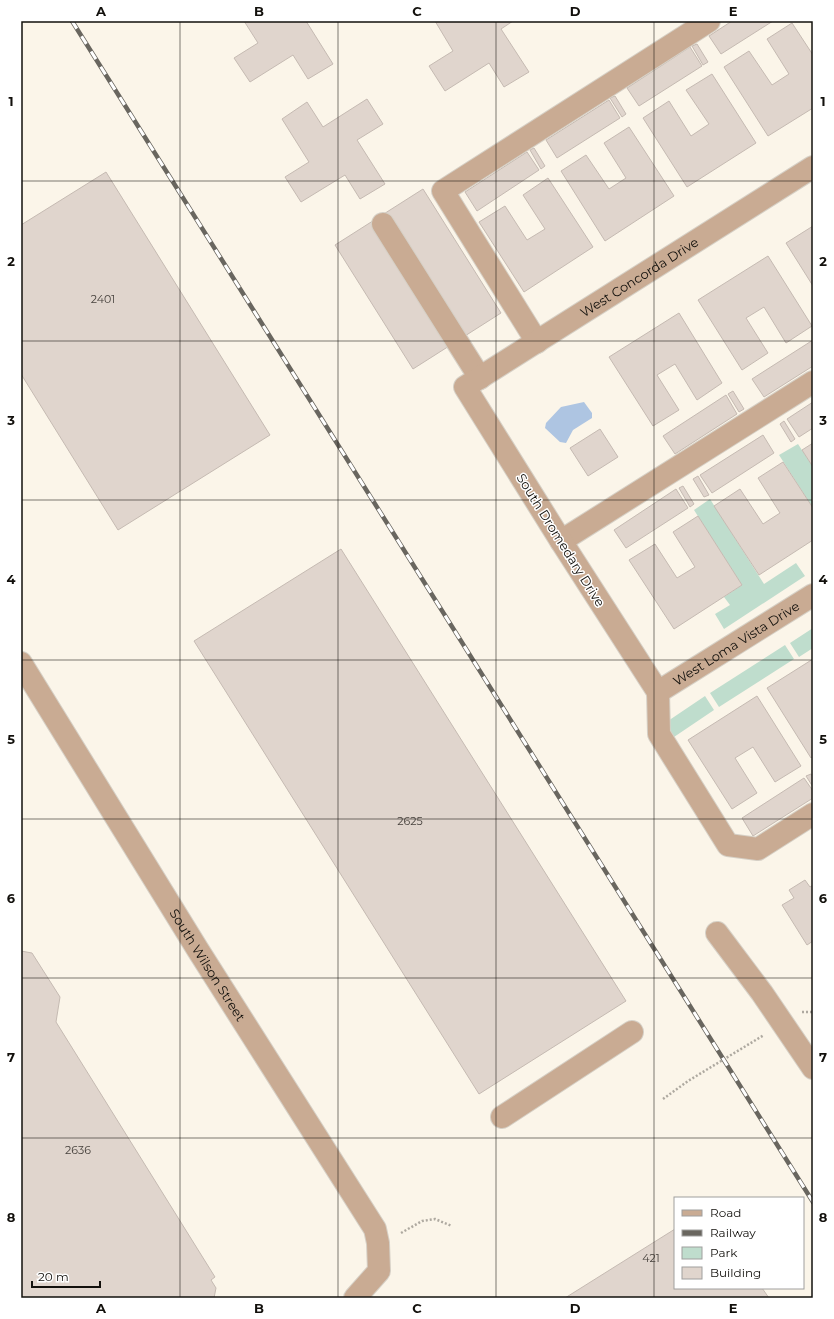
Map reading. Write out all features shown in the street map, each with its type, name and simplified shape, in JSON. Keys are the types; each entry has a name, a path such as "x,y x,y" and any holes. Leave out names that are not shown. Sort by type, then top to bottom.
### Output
{"street":[{"path":"537,342 443,191 709,21"},
{"name":"West Concorda Drive","path":"472,383 813,167"},
{"name":"South Dromedary Drive","path":"383,224 561,541 658,692"},
{"path":"561,541 813,382"},
{"name":"West Loma Vista Drive","path":"658,692 813,595"},
{"name":"South Wilson Street","path":"21,663 198,950 375,1229 378,1243 379,1271 355,1298"},
{"path":"658,692 659,734 728,845 758,849 813,814"},
{"path":"717,933 762,993 813,1068"},
{"path":"502,1117 632,1032"}],"path":[{"path":"663,1099 688,1081 804,1011 813,1012"},
{"path":"401,1233 422,1221 435,1219 452,1226"}],"green space":[{"path":"798,444 813,467 813,508 779,455"},
{"path":"710,499 764,584 796,563 805,576 724,629 715,614 730,605 724,597 742,585 694,510"},
{"path":"813,628 813,648 799,657 790,643"},
{"path":"785,645 794,659 719,707 710,693"},
{"path":"705,696 714,710 674,737 665,723"}],"water":[{"path":"584,402 592,413 592,418 573,430 566,443 560,442 545,428 546,423 561,407"}],"building":[{"path":"244,21 306,21 333,64 308,79 293,55 250,82 234,58 258,43"},
{"path":"435,21 513,21 501,29 529,72 504,87 489,63 445,91 429,66 453,51"},
{"path":"732,21 773,21 721,54 709,36"},
{"path":"792,23 813,55 813,108 768,136 724,67 749,51 772,85 789,74 767,39"},
{"path":"697,44 708,62 703,65 692,46"},
{"path":"690,47 702,66 639,106 627,88"},
{"path":"712,74 756,143 687,187 643,118 669,101 691,136 709,124 686,90"},
{"path":"615,96 626,114 622,117 610,98"},
{"path":"367,99 383,124 357,140 385,184 360,199 345,175 301,202 285,177 309,162 282,119 307,102 323,127"},
{"path":"609,100 620,118 557,158 546,140"},
{"path":"629,127 674,196 605,241 561,171 586,155 609,189 626,178 604,143"},
{"path":"534,148 545,166 541,169 530,150"},
{"path":"527,152 539,170 477,211 465,192"},
{"path":"106,172 270,435 118,530 21,374 21,225"},
{"path":"548,178 593,247 524,292 479,222 505,206 527,240 545,229 523,195"},
{"path":"423,189 501,313 413,369 335,245"},
{"path":"813,226 813,286 786,243"},
{"path":"768,256 812,326 786,343 764,307 746,318 768,353 742,370 698,300"},
{"path":"679,313 722,383 697,400 675,364 657,375 679,410 653,426 609,357"},
{"path":"813,340 813,366 764,397 752,379"},
{"path":"733,391 744,409 739,412 728,394"},
{"path":"726,395 737,414 675,454 663,436"},
{"path":"813,402 813,428 799,437 787,419"},
{"path":"784,421 795,439 791,442 780,424"},
{"path":"600,429 618,457 588,476 570,448"},
{"path":"763,435 774,453 712,493 700,475"},
{"path":"813,443 813,467 802,450"},
{"path":"783,462 813,508 813,540 759,575 714,506 740,489 763,524 780,513 758,478"},
{"path":"698,476 709,495 704,497 693,479"},
{"path":"683,486 694,504 690,507 679,488"},
{"path":"676,489 688,508 626,548 614,530"},
{"path":"698,516 742,585 674,629 629,560 655,544 677,578 695,567 673,532"},
{"path":"341,549 626,1001 479,1094 194,641"},
{"path":"813,659 813,756 811,758 767,688"},
{"path":"757,696 801,766 775,782 753,747 735,758 757,793 732,809 688,740"},
{"path":"811,774 813,777 813,787 806,776"},
{"path":"804,778 813,791 813,798 753,836 742,818"},
{"path":"805,880 810,887 813,885 813,941 807,945 782,905 794,898 789,890"},
{"path":"21,951 32,953 60,997 56,1022 215,1277 211,1280 216,1288 214,1298 21,1298"},
{"path":"674,1230 674,1289 763,1289 769,1298 565,1298"}],"railway":[{"path":"72,21 813,1202"}]}
